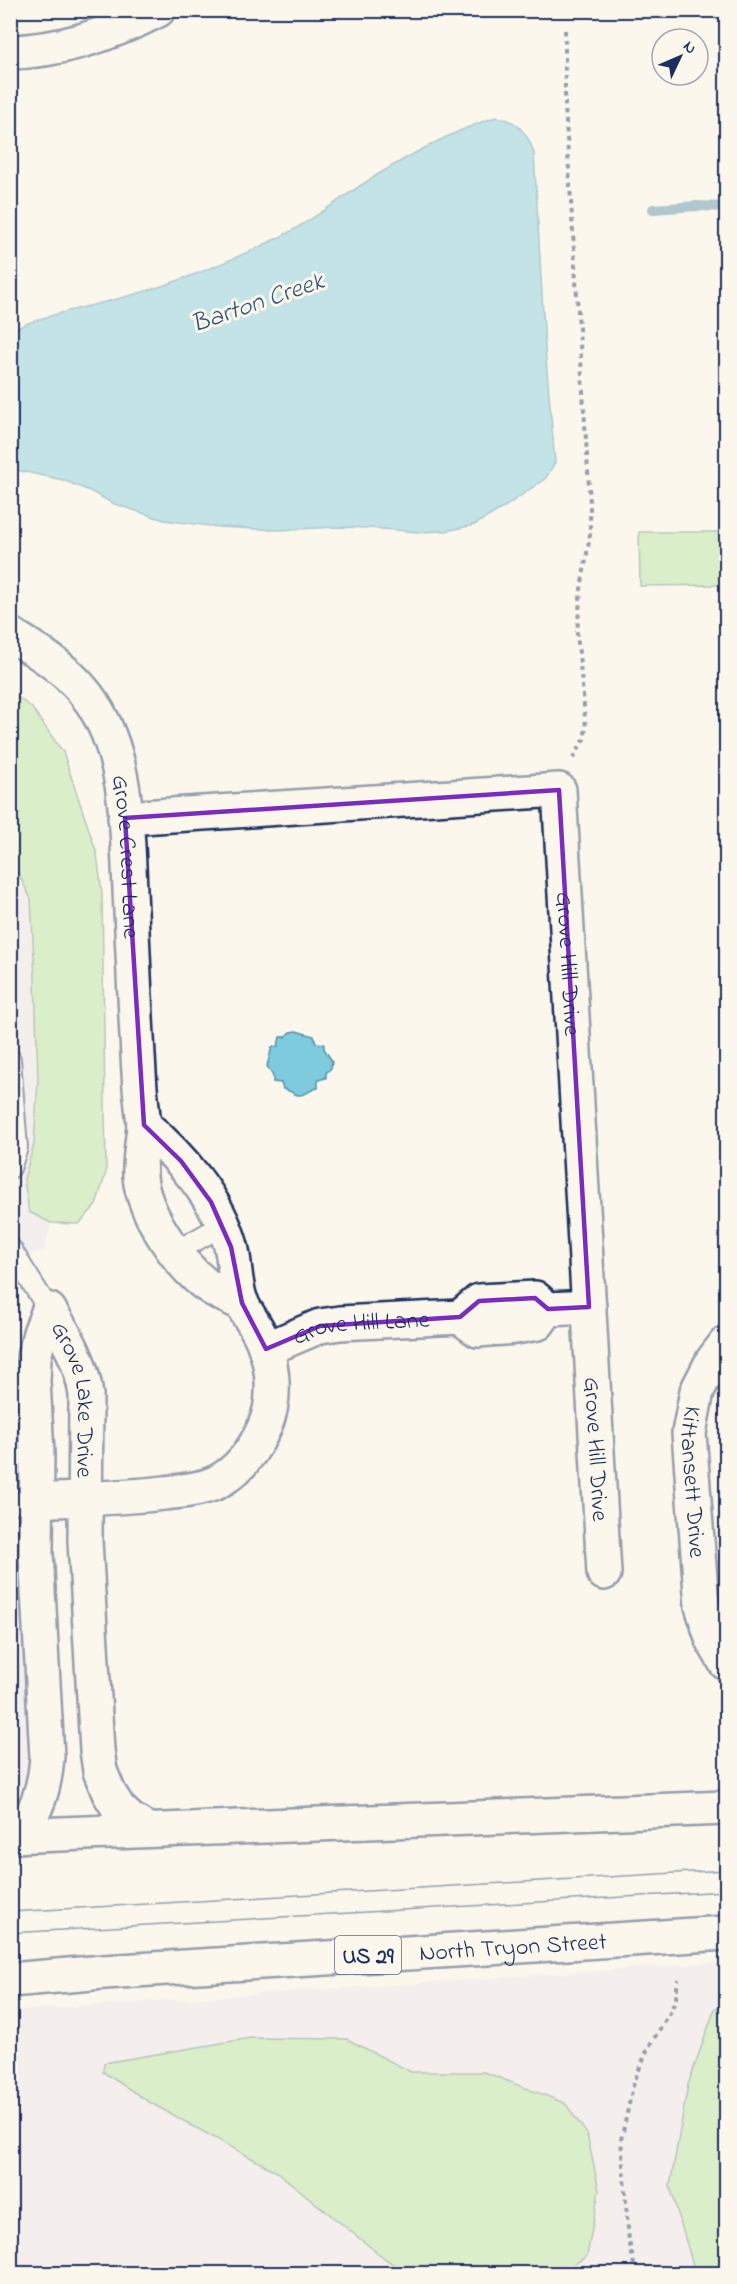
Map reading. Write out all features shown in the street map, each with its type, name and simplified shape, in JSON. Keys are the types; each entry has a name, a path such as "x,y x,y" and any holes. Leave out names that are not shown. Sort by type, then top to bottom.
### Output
{"street":[{"path":"10,52 52,48 107,33 158,10"},
{"name":"Grove Crest Lane","path":"10,634 64,669 93,703 113,745 120,769 125,818 144,1125 140,1174 142,1186 151,1212 175,1252 208,1286 242,1303"},
{"path":"125,818 559,790"},
{"name":"Grove Hill Drive","path":"559,790 604,1573"},
{"path":"23,1502 181,1491 214,1484 227,1476 250,1452 267,1422 273,1390 266,1349 253,1320 242,1303 231,1247 222,1225 211,1202 181,1161 144,1125"},
{"name":"Grove Hill Lane","path":"266,1349 320,1326 460,1317 479,1301 535,1298 548,1309 589,1306"},
{"name":"Grove Lake Drive","path":"49,1310 64,1334 83,1374 86,1395 85,1541 91,1663 100,1771 119,1809 132,1821 148,1830"},
{"name":"Grove Lake Drive","path":"15,1836 30,1820 38,1804 45,1782 47,1757 36,1552 23,1502 34,1357 49,1310"},
{"name":"Kittansett Drive","path":"726,1343 713,1360 697,1391 689,1433 702,1606 713,1641 726,1662"},
{"path":"15,1836 726,1808"},
{"name":"North Tryon Street","path":"10,1980 104,1972 726,1933"}],"lane":[{"path":"10,1059 17,1148 10,1168"},
{"path":"175,1252 222,1225"},
{"path":"10,1248 49,1310"}],"path":[{"path":"559,790 584,738 586,728 577,632 581,588 590,535 590,503 565,106 565,30"},
{"path":"636,2274 629,2241 621,2140 634,2082 648,2048 670,2013 676,1998 678,1979"}],"highlighted area":[{"path":"559,790 589,1307 548,1309 535,1298 479,1301 460,1317 320,1326 266,1349 242,1303 231,1247 211,1202 181,1161 144,1125 125,818"}],"shaded area":[{"path":"10,859 31,899 35,980 38,1080 34,1144 24,1179 29,1212 51,1223 45,1250 24,1258 10,1267"},
{"path":"10,1366 14,1375 38,1756 29,1786 11,1801"},
{"path":"726,1962 726,2273 11,2274 11,2011"}],"green space":[{"path":"639,532 726,532 726,585 640,586"},
{"path":"11,692 32,708 63,752 97,854 102,894 106,1173 96,1205 79,1224 51,1223 29,1212 24,1179 34,1144 38,1080 31,899 11,859"},
{"path":"726,2007 726,2273 699,2273 695,2272 670,2186 688,2085 715,2008"},
{"path":"251,2038 347,2039 411,2072 484,2072 565,2103 587,2134 599,2190 587,2256 570,2267 411,2272 394,2265 379,2254 277,2172 149,2102 103,2072 104,2063"}],"water":[{"path":"496,117 516,124 525,134 534,153 545,348 555,462 546,478 474,525 446,531 419,532 338,527 278,530 218,527 164,520 112,503 63,480 11,469 12,330 52,315 162,286 243,254 304,224 366,182 413,154 445,137"},
{"path":"296,1031 314,1036 316,1043 324,1044 324,1049 332,1061 326,1078 318,1080 318,1088 301,1095 283,1089 281,1083 273,1082 273,1076 267,1066 272,1047 278,1046 280,1037"}],"waterway":[{"name":"Barton Creek","path":"653,209 726,207"}],"tram line":[{"path":"10,1912 726,1870"},
{"path":"10,1933 726,1891"}]}
